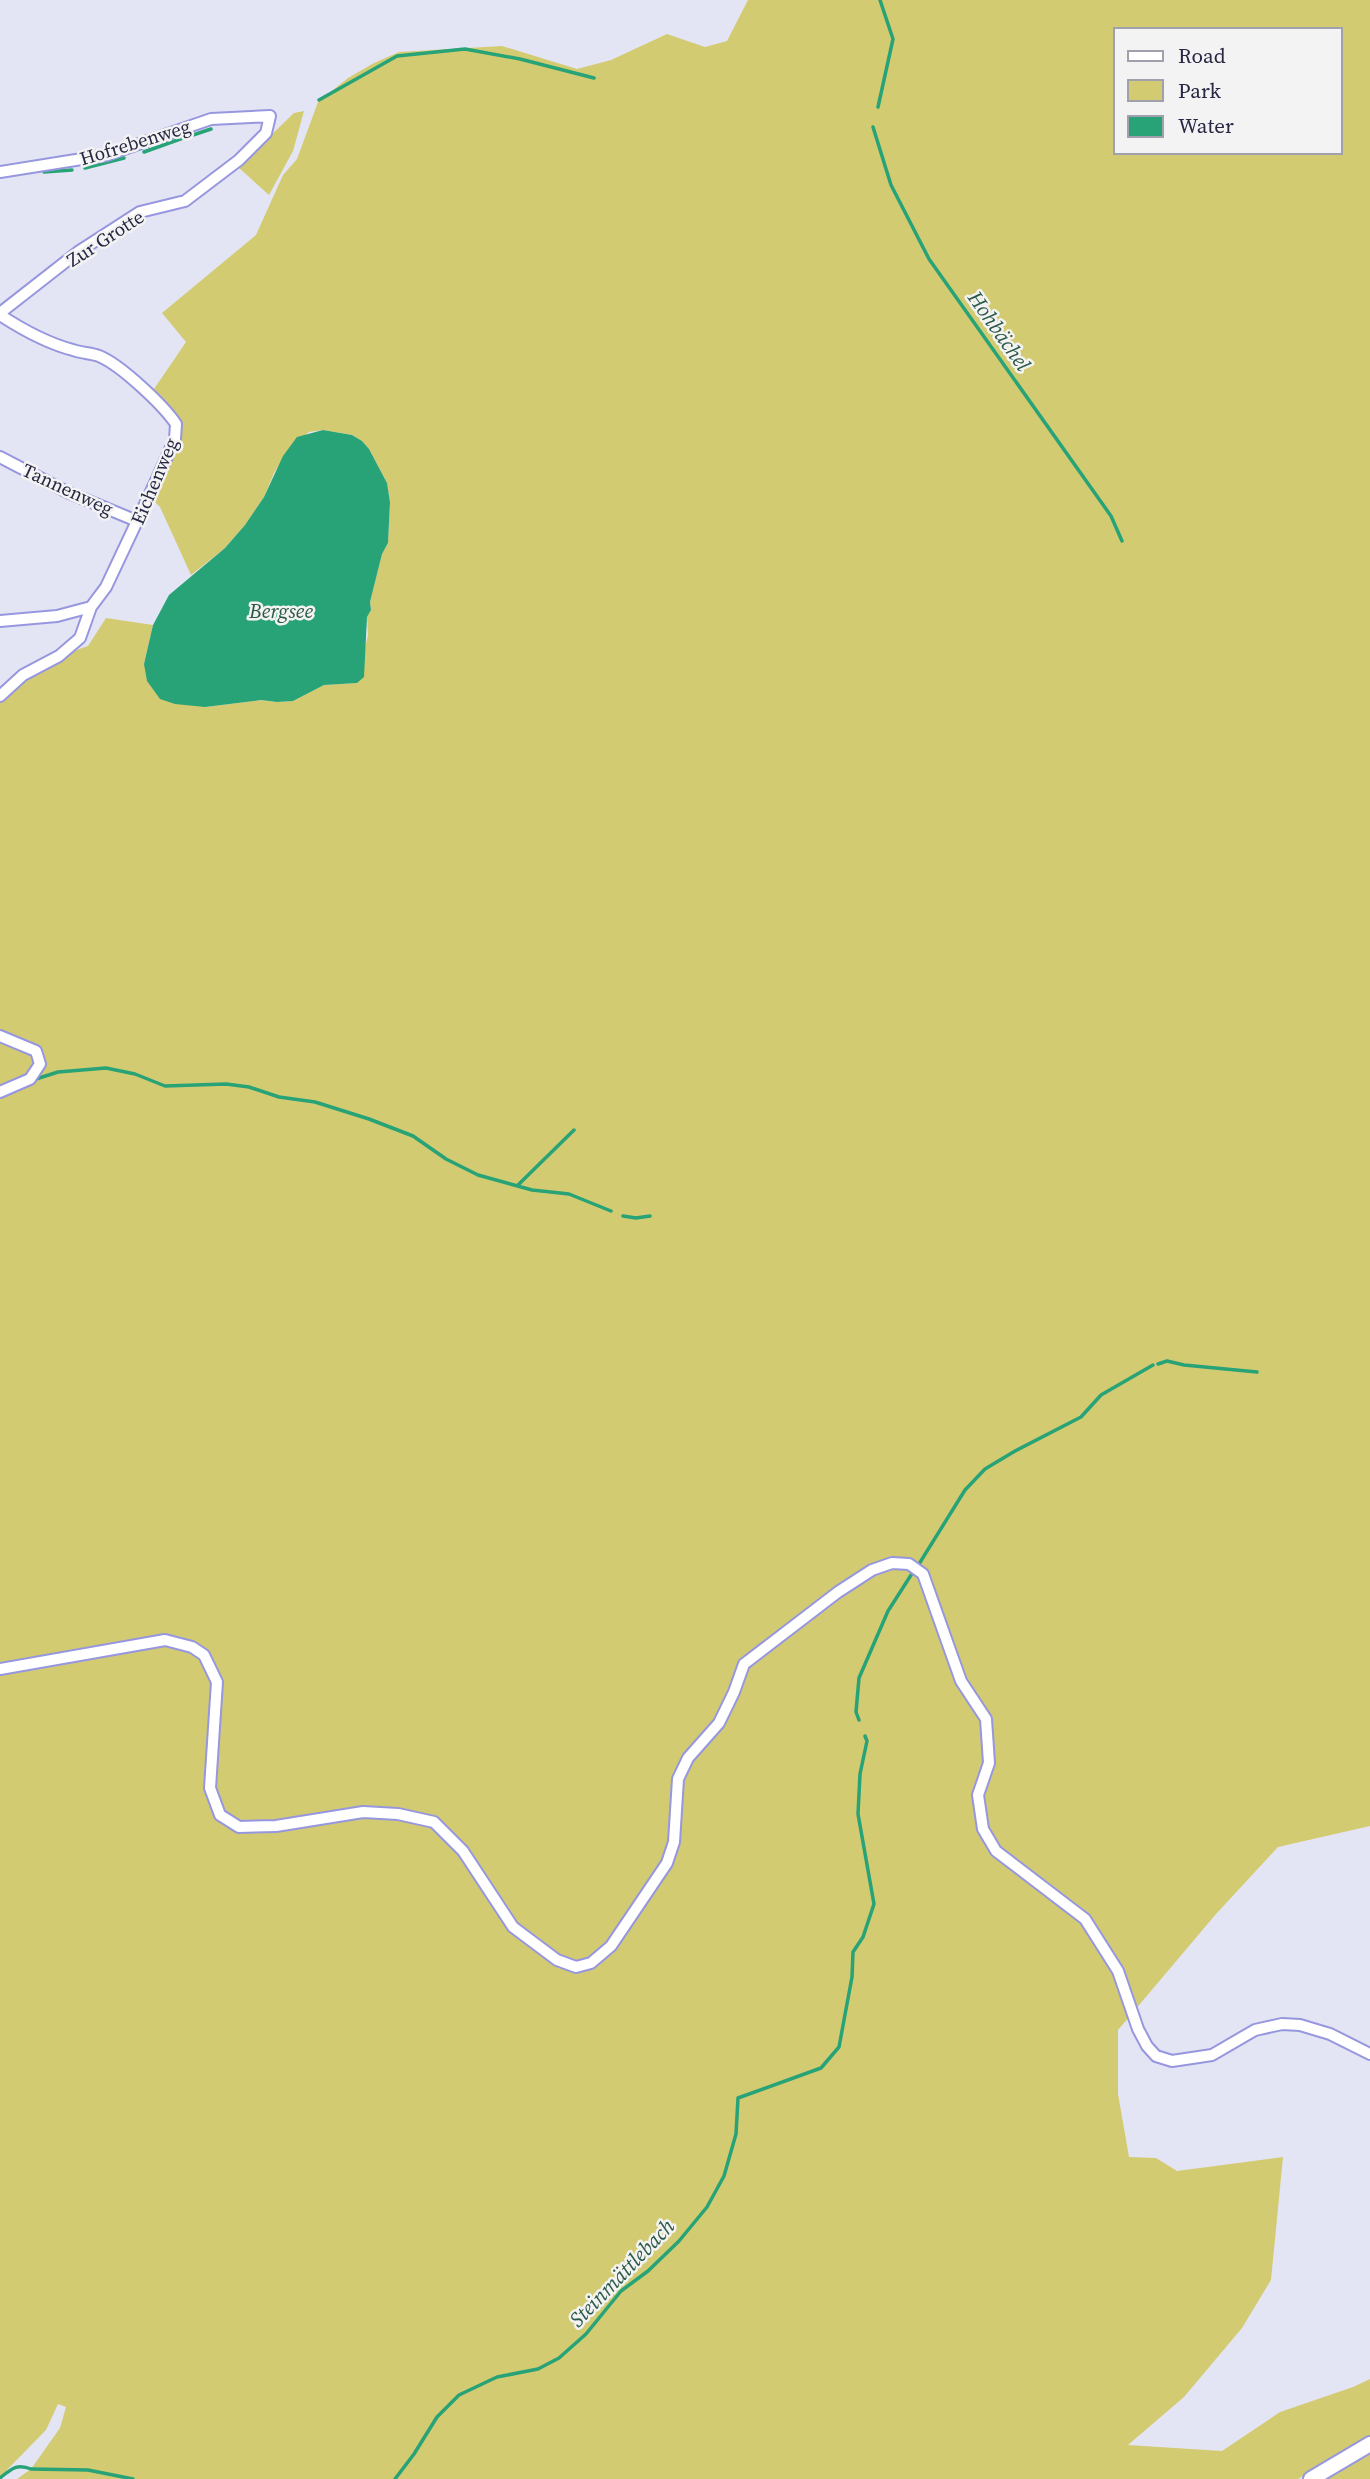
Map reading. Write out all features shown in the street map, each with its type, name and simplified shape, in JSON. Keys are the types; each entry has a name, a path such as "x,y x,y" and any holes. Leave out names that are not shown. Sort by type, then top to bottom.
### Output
{"main road":[{"path":"1311,2479 1370,2444"}],"street":[{"name":"Hofrebenweg","path":"0,172 107,155 211,119 270,116"},
{"name":"Zur Grotte","path":"0,314 78,252 140,212 185,201 248,151 266,133 270,116"},
{"name":"Eichenweg","path":"0,314 31,335 107,361 166,409 176,424 175,439 106,587 91,607 80,639 59,656 23,674 0,696"},
{"name":"Tannenweg","path":"0,457 68,492 137,521"},
{"path":"0,621 57,616 91,607"},
{"path":"0,1036 36,1051 40,1063 30,1079 0,1092"},
{"path":"0,1668 165,1640 192,1647 204,1655 217,1682 210,1788 219,1815 239,1827 276,1826 363,1812 398,1814 434,1822 463,1851 513,1927 556,1960 576,1967 591,1963 611,1946 667,1863 674,1842 678,1779 688,1758 719,1723 744,1664 838,1592 872,1570 892,1563 909,1564 923,1574 961,1681 986,1718 989,1763 978,1795 983,1829 996,1851 1085,1919 1118,1971 1138,2029 1156,2056 1172,2061 1212,2055 1255,2030 1282,2024 1300,2025 1330,2034 1370,2054"}],"green space":[{"path":"748,0 1370,0 1370,1826 1278,1847 1216,1914 1118,2030 1118,2094 1129,2157 1156,2158 1177,2171 1283,2157 1271,2280 1242,2328 1184,2397 1128,2445 1222,2451 1280,2412 1370,2379 1370,2435 1298,2479 17,2479 31,2469 60,2428 66,2407 58,2404 46,2430 0,2477 0,696 59,656 88,646 106,618 153,625 144,664 205,707 261,700 293,701 324,685 357,683 368,635 370,602 382,554 388,543 390,502 387,483 362,441 352,435 323,430 309,432 289,449 274,473 264,497 245,525 225,548 191,575 160,507 152,499 182,427 154,389 186,342 162,313 256,235 283,175 297,159 318,102 348,78 374,63 399,52 502,46 577,69 611,60 667,34 705,47 727,41"},
{"path":"304,111 293,151 269,195 238,167 294,113"},
{"path":"1370,2451 1370,2479 1325,2479"}],"water":[{"name":"Bergsee","path":"323,430 352,435 362,441 387,483 390,502 388,543 382,554 370,602 371,610 367,617 364,677 357,683 324,685 293,701 261,700 205,707 175,704 160,699 147,681 144,664 153,625 169,595 225,548 245,525 264,497 283,456 297,437"}],"waterway":[{"name":"Hohbächel","path":"878,107 893,39 880,0"},
{"path":"319,100 397,56 465,49 520,59 594,78"},
{"name":"Hohbächel","path":"873,127 891,185 929,259 1111,516 1122,541"},
{"path":"190,136 211,129"},
{"path":"144,152 183,138"},
{"path":"85,168 124,158"},
{"path":"44,172 72,170"},
{"path":"36,1079 58,1072 106,1068 135,1074 165,1086 226,1084 249,1087 279,1097 315,1102 413,1136 446,1159 478,1175 532,1190 569,1194 611,1211"},
{"path":"518,1185 574,1130"},
{"path":"623,1216 650,1216"},
{"path":"1158,1364 1167,1361 1257,1372"},
{"path":"919,1564 965,1490 985,1469 1081,1417 1101,1395 1153,1365"},
{"name":"Steinmättlebach","path":"859,1720 856,1712 859,1678 888,1611 913,1572"},
{"name":"Steinmättlebach","path":"395,2479 437,2417 459,2395 497,2377 538,2369 559,2358 586,2334 621,2291 648,2271 679,2241 707,2207 724,2176 736,2134 738,2098 821,2068 839,2047 852,1977 853,1952 863,1937 874,1904 858,1814 860,1774 867,1741 865,1736"},
{"path":"0,2478 11,2470 22,2467 88,2470 133,2479"}]}
